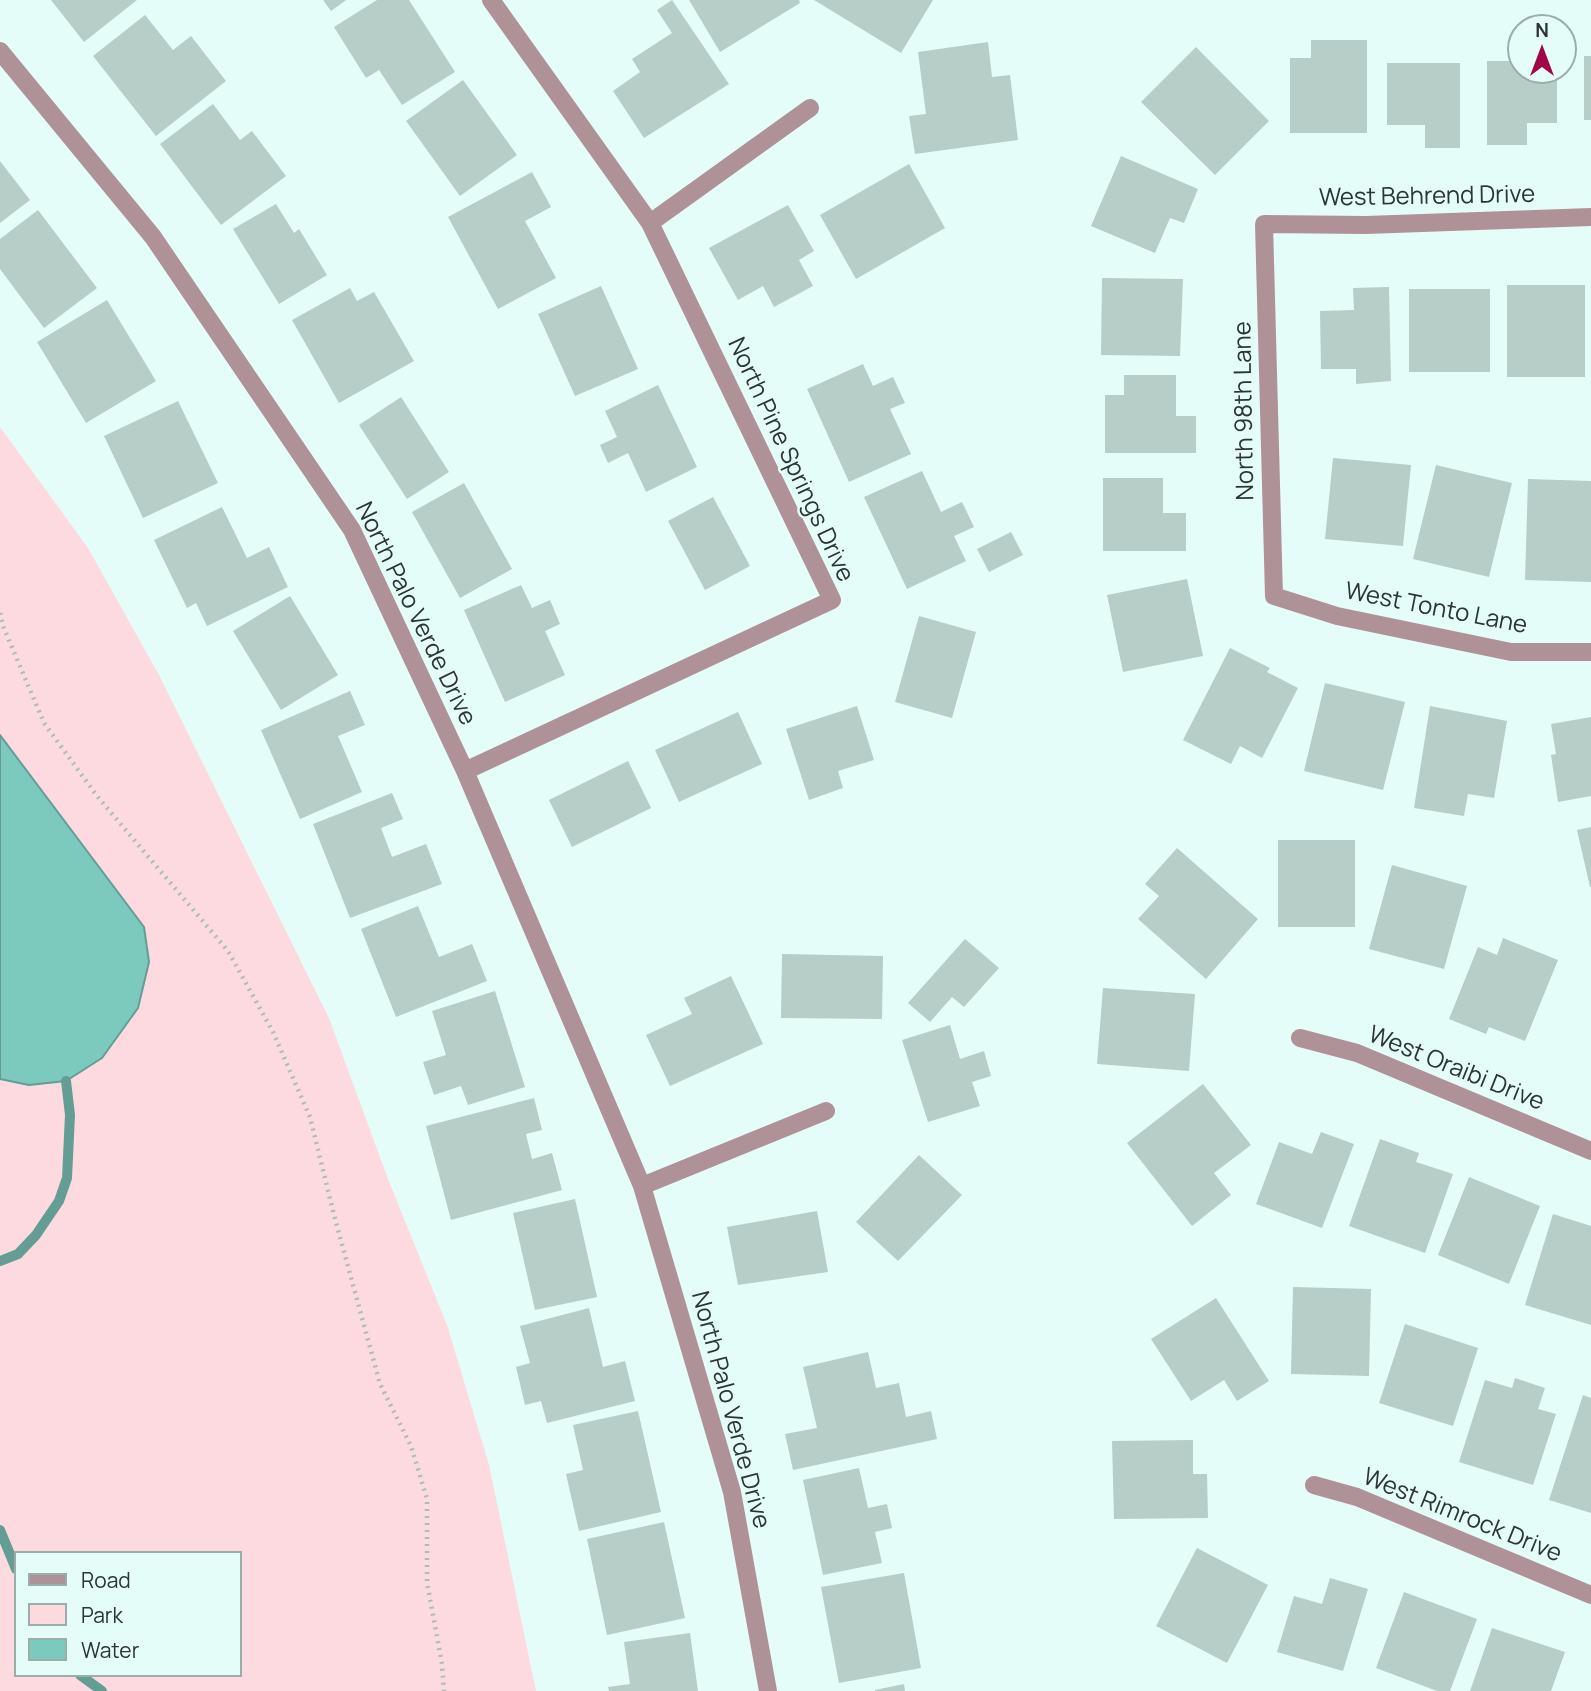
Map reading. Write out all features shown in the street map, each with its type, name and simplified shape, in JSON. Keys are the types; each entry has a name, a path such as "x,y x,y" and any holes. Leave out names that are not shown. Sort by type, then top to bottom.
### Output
{"street":[{"name":"North Pine Springs Drive","path":"465,771 832,600 650,223 492,0"},
{"name":"North Palo Verde Drive","path":"0,51 153,237 352,530 465,771 642,1186 732,1492 768,1691"},
{"path":"650,223 810,108"},
{"name":"West Behrend Drive","path":"1264,224 1366,225 1591,217"},
{"name":"North 98th Lane","path":"1264,224 1274,596"},
{"name":"West Tonto Lane","path":"1274,596 1337,616 1511,652 1591,652"},
{"name":"West Oraibi Drive","path":"1300,1038 1357,1053 1591,1151"},
{"path":"642,1186 826,1111"},
{"name":"West Rimrock Drive","path":"1314,1485 1357,1497 1591,1595"}],"path":[{"path":"0,613 44,723 97,796 228,951 273,1032 310,1118 380,1384 411,1446 427,1499 427,1582 442,1664 444,1691"}],"green space":[{"path":"0,427 88,548 159,675 329,1018 388,1179 447,1325 489,1465 536,1691 0,1691"}],"water":[{"path":"0,735 144,927 149,962 138,1008 102,1058 66,1081 29,1085 0,1079"}],"building":[{"path":"51,0 137,0 84,42"},
{"path":"323,0 346,0 331,11"},
{"path":"377,0 409,0 455,72 402,105 379,70 366,78 334,27"},
{"path":"672,0 729,84 644,138 613,91 640,72 632,59 672,33 657,10"},
{"path":"689,0 799,0 800,3 720,52"},
{"path":"814,0 933,0 901,53"},
{"path":"145,15 173,50 191,36 226,81 156,136 93,56"},
{"path":"1311,40 1367,40 1367,133 1290,133 1290,58 1311,58"},
{"path":"988,42 992,77 1010,75 1018,140 915,154 909,116 926,114 918,52"},
{"path":"1196,47 1269,121 1215,175 1141,102"},
{"path":"1584,56 1591,56 1591,120 1584,120"},
{"path":"1487,61 1507,61 1507,84 1557,84 1557,123 1527,123 1527,145 1487,145"},
{"path":"1387,63 1460,63 1460,148 1425,148 1425,125 1387,125"},
{"path":"463,80 517,155 460,196 406,121"},
{"path":"213,104 240,140 252,131 286,176 221,225 160,144"},
{"path":"1121,156 1198,189 1184,223 1170,218 1155,253 1091,226"},
{"path":"0,161 30,200 0,223"},
{"path":"909,164 945,228 856,279 820,215"},
{"path":"532,172 551,207 525,221 556,278 498,309 448,217"},
{"path":"276,204 294,233 299,229 327,275 279,304 233,229"},
{"path":"788,205 814,251 799,260 813,286 774,307 763,286 738,300 709,248"},
{"path":"38,210 97,288 44,328 0,269 0,239"},
{"path":"1102,278 1183,279 1180,356 1101,355"},
{"path":"1507,285 1585,285 1585,377 1507,377"},
{"path":"601,286 638,369 575,396 538,314"},
{"path":"1389,287 1391,381 1356,384 1356,369 1321,369 1320,311 1354,310 1353,288"},
{"path":"350,288 357,301 374,292 414,361 339,403 292,320"},
{"path":"1409,289 1490,289 1490,372 1409,372"},
{"path":"107,300 156,381 86,423 37,342"},
{"path":"863,364 873,386 893,377 905,403 890,409 911,454 849,482 807,389"},
{"path":"1124,375 1176,375 1176,416 1196,416 1196,453 1105,453 1105,395 1124,395"},
{"path":"658,385 697,467 646,492 628,453 608,463 600,445 617,437 605,411"},
{"path":"401,397 449,472 407,499 359,425"},
{"path":"178,401 218,483 143,518 104,436"},
{"path":"1333,458 1411,465 1403,546 1325,539"},
{"path":"1436,465 1512,483 1489,577 1413,559"},
{"path":"922,471 941,512 962,502 974,527 954,536 966,561 907,589 864,497"},
{"path":"1103,478 1163,478 1163,513 1186,513 1186,551 1103,551"},
{"path":"1528,479 1591,481 1591,582 1525,580"},
{"path":"464,483 512,569 460,598 412,512"},
{"path":"713,497 750,566 705,590 668,521"},
{"path":"222,507 247,558 269,547 288,587 207,626 196,603 187,608 154,540"},
{"path":"1011,532 1023,555 989,572 977,549"},
{"path":"1187,579 1203,656 1123,672 1107,595"},
{"path":"521,585 532,608 550,600 560,624 545,631 565,675 505,702 464,610"},
{"path":"290,596 338,675 281,710 233,631"},
{"path":"919,616 976,632 952,718 895,702"},
{"path":"1230,648 1270,668 1267,672 1298,688 1262,758 1240,746 1231,764 1183,740"},
{"path":"1325,683 1405,702 1383,790 1304,771"},
{"path":"350,691 365,725 338,736 362,792 300,819 261,730"},
{"path":"857,706 874,760 838,771 843,788 809,800 786,729"},
{"path":"1430,706 1507,721 1494,798 1468,794 1464,816 1414,808"},
{"path":"738,712 762,764 679,802 655,750"},
{"path":"1591,717 1591,796 1558,802 1551,755 1556,754 1551,724"},
{"path":"628,761 651,808 572,847 549,800"},
{"path":"392,793 403,819 381,828 392,857 426,844 442,884 350,918 313,824"},
{"path":"1591,827 1591,887 1590,887 1577,830"},
{"path":"1278,840 1355,840 1355,927 1278,927"},
{"path":"1177,848 1258,919 1206,979 1138,919 1159,896 1145,884"},
{"path":"1392,865 1467,886 1444,969 1369,949"},
{"path":"418,906 439,957 472,944 487,981 396,1017 361,929"},
{"path":"1503,938 1558,960 1525,1041 1489,1027 1486,1034 1449,1019 1478,947 1497,955"},
{"path":"965,939 999,968 964,1007 952,997 930,1022 908,1003"},
{"path":"782,954 883,956 882,1019 781,1018"},
{"path":"731,976 763,1044 670,1086 646,1035 692,1014 684,998"},
{"path":"1103,988 1195,994 1189,1071 1097,1064"},
{"path":"495,991 525,1087 468,1105 461,1086 434,1095 423,1062 446,1055 432,1011"},
{"path":"950,1025 960,1059 984,1051 991,1076 972,1082 980,1106 928,1122 902,1040"},
{"path":"1203,1084 1251,1145 1214,1173 1231,1195 1192,1226 1127,1143"},
{"path":"534,1098 542,1130 526,1134 532,1159 552,1153 562,1190 451,1220 426,1126"},
{"path":"1321,1132 1354,1144 1322,1228 1256,1204 1279,1142 1312,1154"},
{"path":"1380,1139 1419,1153 1416,1162 1453,1174 1425,1253 1349,1226"},
{"path":"919,1155 962,1195 898,1261 856,1222"},
{"path":"1469,1177 1540,1206 1509,1284 1438,1255"},
{"path":"575,1199 597,1297 535,1310 513,1213"},
{"path":"817,1211 828,1272 738,1285 727,1227"},
{"path":"1553,1214 1591,1226 1591,1325 1525,1305"},
{"path":"1293,1287 1371,1289 1369,1376 1291,1374"},
{"path":"1216,1298 1269,1381 1237,1401 1224,1380 1191,1401 1151,1339"},
{"path":"589,1308 603,1367 625,1361 635,1401 547,1423 541,1401 525,1405 516,1367 530,1363 520,1326"},
{"path":"1405,1324 1478,1348 1453,1426 1379,1403"},
{"path":"868,1352 876,1388 899,1383 906,1417 931,1411 937,1439 793,1470 785,1434 817,1428 803,1367"},
{"path":"1515,1378 1545,1388 1538,1409 1556,1414 1533,1485 1459,1462 1485,1380 1512,1388"},
{"path":"1583,1395 1591,1398 1591,1513 1549,1500"},
{"path":"638,1411 661,1512 579,1531 566,1474 583,1470 573,1425"},
{"path":"1193,1440 1193,1474 1207,1474 1208,1518 1114,1519 1112,1441"},
{"path":"859,1468 868,1508 887,1504 892,1528 875,1532 882,1563 823,1575 803,1480"},
{"path":"664,1522 685,1618 607,1635 587,1539"},
{"path":"1197,1548 1268,1585 1227,1663 1156,1626"},
{"path":"904,1573 921,1668 839,1683 821,1587"},
{"path":"1330,1578 1368,1589 1343,1671 1277,1652 1294,1596 1322,1604"},
{"path":"1404,1592 1477,1619 1450,1691 1437,1691 1376,1668"},
{"path":"1492,1628 1565,1652 1551,1691 1470,1691"},
{"path":"690,1633 698,1691 609,1691 608,1687 630,1684 624,1642"},
{"path":"904,1684 905,1691 875,1691 875,1690"}],"waterway":[{"path":"0,1261 18,1254 36,1235 59,1201 67,1178 70,1115 66,1081"},
{"path":"0,1530 14,1564"},
{"path":"83,1677 102,1691"}]}
